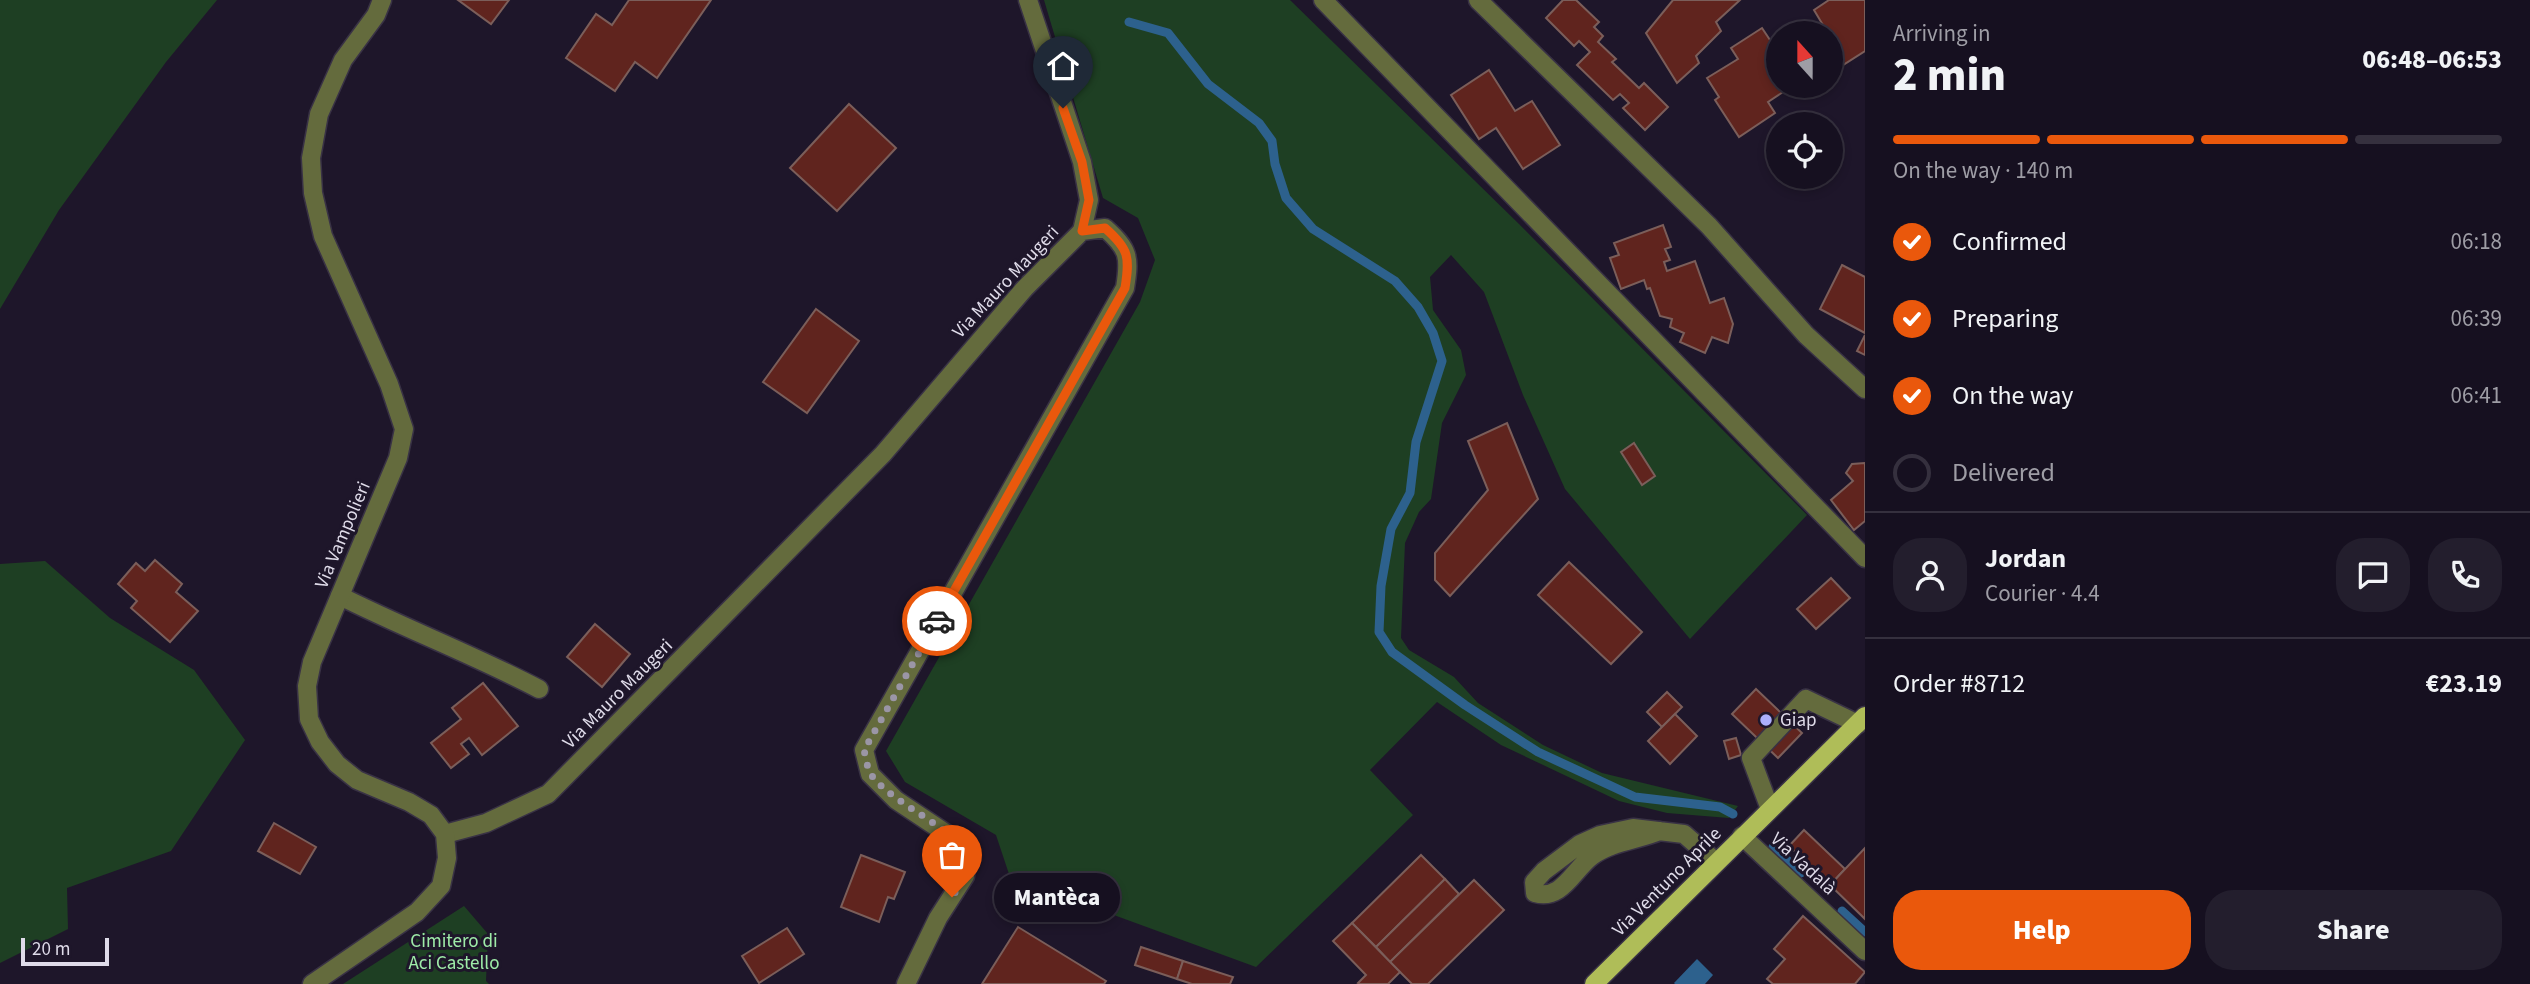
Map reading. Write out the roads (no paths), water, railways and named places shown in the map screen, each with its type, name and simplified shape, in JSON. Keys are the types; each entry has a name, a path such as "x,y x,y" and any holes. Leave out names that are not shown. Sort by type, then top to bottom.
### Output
{"main road":[{"name":"Via Ventuno Aprile","path":"1594,984 1861,720"}],"street":[{"name":"Via Vampolieri","path":"382,0 376,15 343,60 323,103 311,158 313,193 323,236 389,384 404,429 398,458 312,662 307,686 309,719 320,742 337,764 357,780 432,815 445,834"},
{"path":"1028,0 1082,162 1089,200 1082,231"},
{"path":"1323,0 1865,558"},
{"path":"1478,0 1709,226 1806,334 1865,389"},
{"name":"Via Mauro Maugeri","path":"445,834 486,823 548,794 883,454 1025,288 1082,231 1105,228 1121,242 1129,263 1125,288 864,750 870,774 896,800 957,839 967,859 965,876 938,918 906,984"},
{"path":"340,596 401,626 489,663 539,689"},
{"path":"1770,809 1751,758 1806,699 1861,720"},
{"path":"1660,831 1611,846 1593,855 1555,893 1545,896 1535,893 1534,882 1544,871 1580,844 1600,835 1633,828 1660,831 1684,834 1716,862"},
{"path":"312,984 417,912 441,887 447,858 445,834"},
{"name":"Via Vadalà","path":"1742,836 1865,951"}],"water":[{"path":"1697,959 1713,975 1705,984 1675,984 1674,983"}],"waterway":[{"path":"1129,22 1168,33 1208,84 1259,123 1272,141 1275,164 1286,198 1313,229 1395,281 1418,307 1433,333 1442,361 1416,442 1410,493 1391,529 1381,586 1379,632 1392,652 1465,705 1538,752 1635,797 1720,807 1733,814"},
{"path":"1773,847 1801,873"},
{"path":"1842,911 1865,932"}],"place":[{"name":"Giap","path":"1766,720"},
{"name":"Mantèca","path":"952,897"}],"park label":[{"name":"Cimitero di Aci Castello","path":"454,952"}]}
